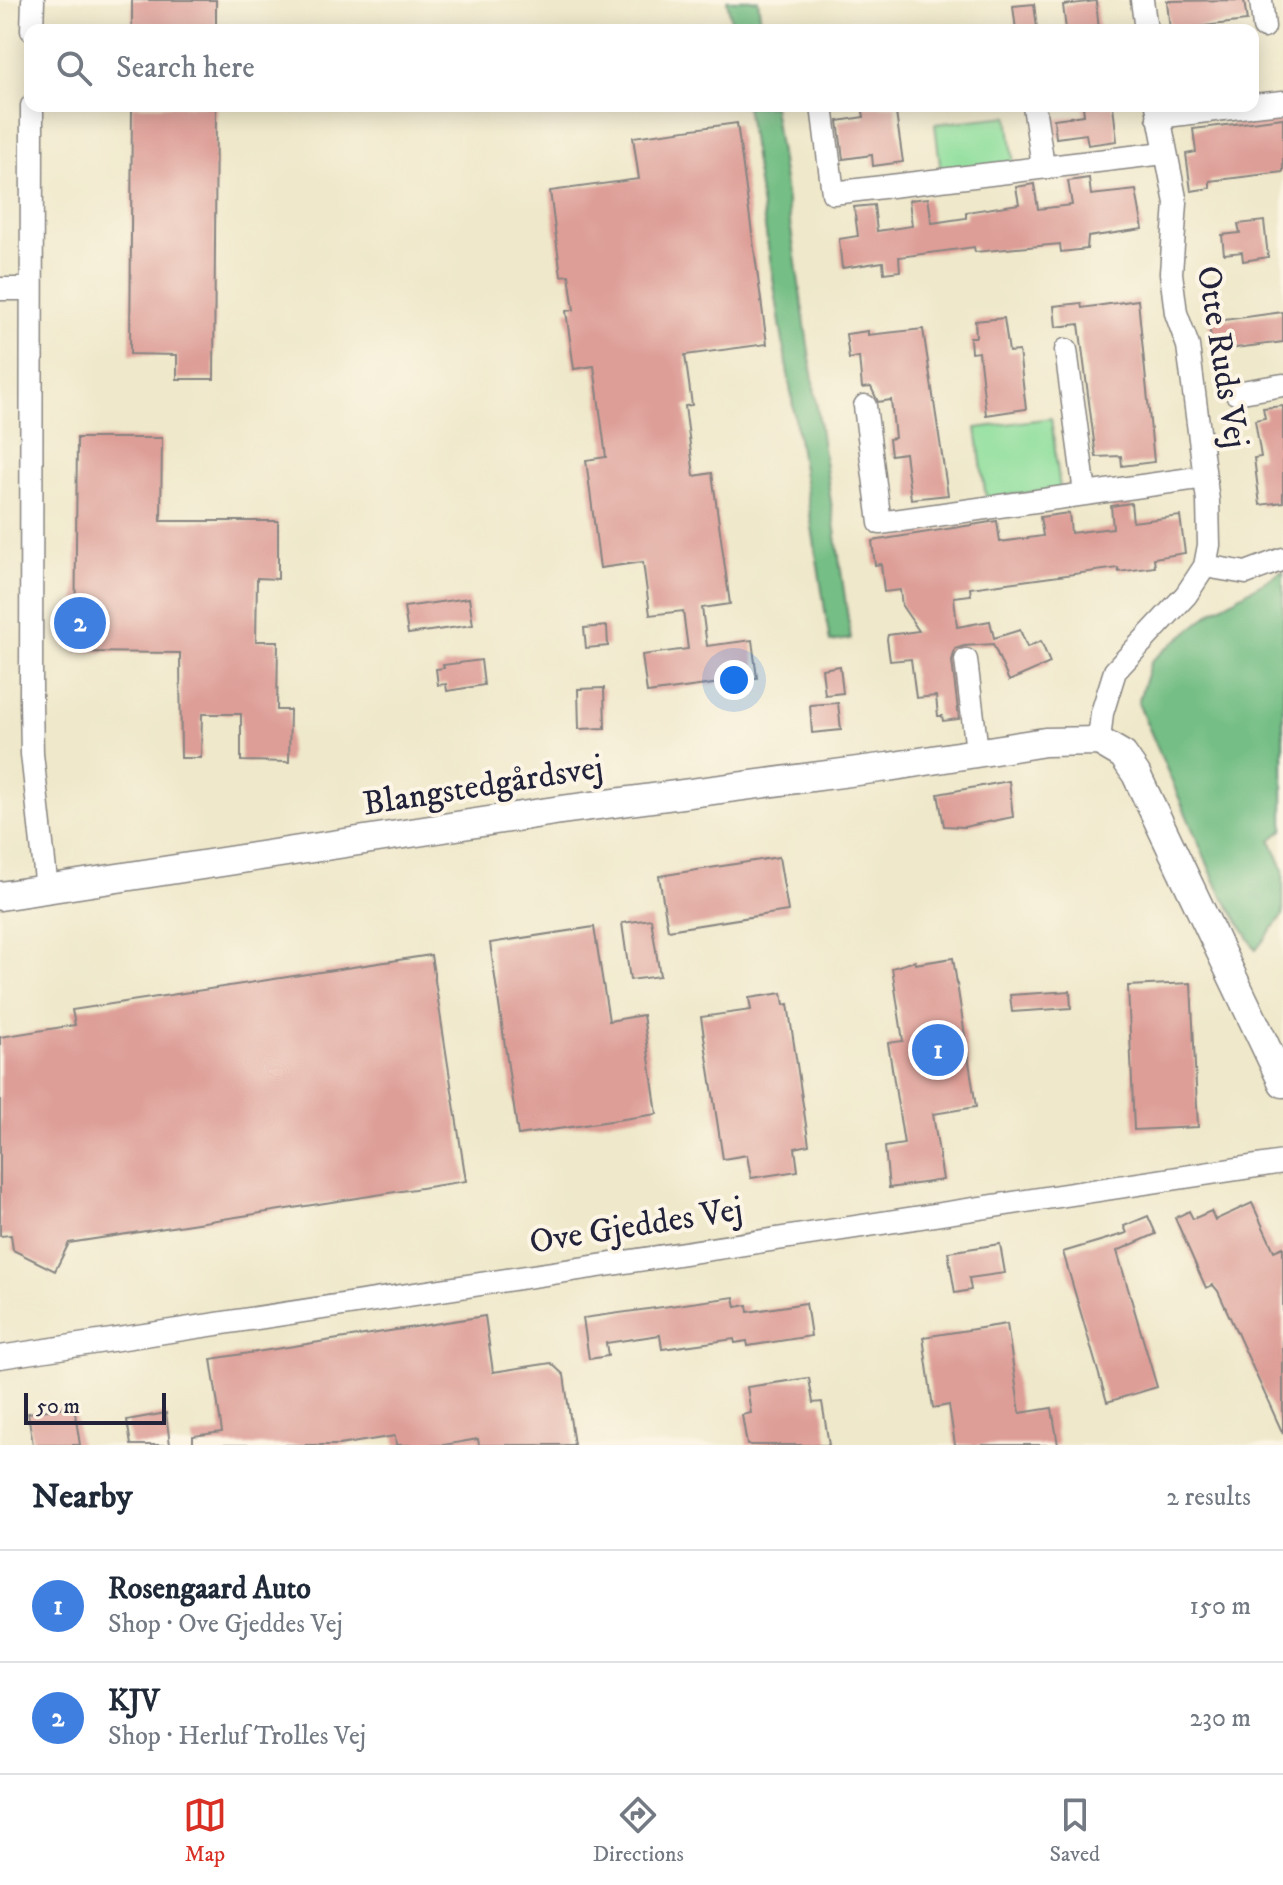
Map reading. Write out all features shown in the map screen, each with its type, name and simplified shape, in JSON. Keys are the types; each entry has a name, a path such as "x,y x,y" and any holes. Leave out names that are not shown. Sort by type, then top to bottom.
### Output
{"street":[{"path":"32,24 33,0"},
{"path":"1142,0 1145,24"},
{"path":"1261,0 1264,27"},
{"name":"Otte Ruds Vej","path":"1259,105 1283,102"},
{"path":"32,112 32,741 47,889"},
{"path":"823,112 833,193 1164,153"},
{"path":"1035,112 1043,166"},
{"name":"Otte Ruds Vej","path":"1158,112 1176,203 1171,273 1176,313 1188,346 1210,523 1205,566"},
{"path":"0,289 31,289"},
{"path":"1066,350 1085,493"},
{"name":"Otte Ruds Vej","path":"1236,393 1283,385"},
{"name":"Otte Ruds Vej","path":"865,406 880,523 1205,477"},
{"path":"1283,559 1246,573 1205,566 1174,611 1115,671 1102,713 1099,741 1123,755 1136,774 1283,1083"},
{"path":"966,660 977,751"},
{"name":"Blangstedgårdsvej","path":"0,896 561,810 888,767 977,751 1045,742 1099,741"},
{"name":"Ove Gjeddes Vej","path":"0,1357 1283,1162"}],"green space":[{"path":"727,0 758,0 761,24 732,24"},
{"path":"747,112 774,112 851,639 830,642"},
{"path":"1008,116 1014,165 941,173 935,124"},
{"path":"1051,418 1060,489 986,498 976,428"},
{"path":"1283,571 1283,830 1271,840 1283,869 1283,915 1256,950 1218,888 1138,703 1151,661 1213,611"}],"building":[{"path":"132,0 216,0 216,24 132,24"},
{"path":"1244,0 1247,21 1169,24 1167,1"},
{"path":"1096,1 1098,24 1065,24 1063,5"},
{"path":"1034,4 1036,24 1015,24 1013,6"},
{"path":"132,112 216,112 214,379 177,379 177,355 130,354"},
{"path":"863,112 896,112 903,162 873,166 872,155 843,159 838,121 864,117"},
{"path":"1084,112 1114,112 1117,141 1088,145 1086,134 1056,138 1054,119 1084,115"},
{"path":"1283,118 1283,172 1210,181 1210,188 1191,191 1186,154 1196,152 1193,129"},
{"path":"737,123 767,344 685,355 692,405 685,406 694,476 712,473 730,604 702,608 707,646 752,640 757,678 647,693 642,655 688,649 683,611 650,615 643,562 600,568 586,460 606,457 594,366 574,369 566,311 574,310 569,275 561,276 550,191 639,179 633,137"},
{"path":"1089,178 1091,195 1136,190 1143,229 1088,237 1087,249 1061,252 1060,244 975,252 974,247 899,257 900,271 884,273 883,262 842,268 839,239 858,236 854,207 874,205 877,231 912,226 909,200 928,198 932,223 966,218 966,212 1019,204 1016,187 1034,184 1038,209 1072,205 1068,181"},
{"path":"1264,221 1268,257 1243,261 1242,252 1224,254 1222,235 1240,233 1238,224"},
{"path":"1138,300 1154,462 1122,466 1121,456 1096,457 1079,324 1056,327 1054,306 1081,303 1082,308"},
{"path":"1283,312 1283,342 1212,351 1209,322"},
{"path":"1004,318 1009,352 1019,351 1026,409 986,415 979,352 971,353 970,337 976,337 975,321"},
{"path":"923,329 948,495 911,499 905,453 891,455 889,439 895,438 891,400 878,402 871,387 862,388 859,357 849,359 846,334 868,331 868,335"},
{"path":"1283,406 1283,502 1260,505 1254,458 1261,457 1255,420 1265,418 1263,408"},
{"path":"77,438 162,438 161,521 278,521 278,579 257,578 256,641 278,641 277,710 290,710 289,762 241,761 241,714 202,714 201,758 181,758 180,653 75,652"},
{"path":"1131,503 1133,522 1180,516 1185,553 1154,558 1155,567 1119,572 1118,568 970,588 971,595 954,597 957,627 990,621 994,638 1020,630 1027,647 1041,641 1050,663 1009,681 993,644 964,646 955,649 952,661 959,719 943,721 942,716 938,716 936,696 916,698 911,659 890,661 887,639 888,635 919,631 902,606 900,590 884,592 881,564 875,565 872,541 997,521 1000,542 1043,536 1040,517 1069,513 1071,533 1113,528 1111,506"},
{"path":"469,598 473,625 408,634 404,607"},
{"path":"607,626 608,646 586,648 584,628"},
{"path":"481,660 484,685 447,691 446,684 438,685 436,669 444,668 443,665"},
{"path":"840,666 843,693 825,695 822,669"},
{"path":"604,688 605,728 579,729 578,689"},
{"path":"838,703 841,730 812,733 810,705"},
{"path":"1009,781 1013,817 964,827 944,826 938,794"},
{"path":"779,857 788,911 668,930 659,876"},
{"path":"651,919 660,976 630,980 622,923"},
{"path":"594,927 609,1021 643,1015 657,1114 518,1135 490,943"},
{"path":"431,955 466,1181 69,1243 55,1271 13,1250 11,1235 0,1236 0,1037 75,1025 72,1010"},
{"path":"953,958 976,1107 933,1114 943,1180 889,1188 885,1147 904,1144 888,1043 903,1041 892,968 915,961 915,964"},
{"path":"1191,983 1198,1127 1134,1130 1128,986"},
{"path":"1070,991 1071,1008 1012,1012 1010,995"},
{"path":"782,993 784,1005 788,1004 809,1145 795,1148 798,1171 751,1178 747,1155 723,1159 701,1017 751,1010 749,998"},
{"path":"1252,1203 1274,1251 1283,1247 1283,1434 1218,1291 1213,1285 1206,1288 1175,1218 1189,1211 1193,1219 1211,1211 1215,1220"},
{"path":"1148,1216 1156,1234 1117,1251 1157,1387 1107,1402 1063,1252 1127,1233 1124,1226"},
{"path":"1000,1244 1005,1273 969,1278 971,1290 955,1293 948,1252"},
{"path":"734,1297 736,1307 747,1305 748,1312 806,1303 811,1336 748,1346 747,1341 735,1343 734,1339 662,1349 660,1335 606,1343 608,1356 589,1359 583,1318"},
{"path":"485,1316 493,1372 551,1363 564,1375 574,1445 479,1445 478,1439 444,1445 396,1445 395,1436 339,1445 193,1445 193,1436 222,1432 211,1359"},
{"path":"1007,1324 1020,1413 1052,1408 1058,1445 955,1445 949,1405 933,1408 923,1337"},
{"path":"809,1378 813,1403 822,1402 829,1445 747,1445 742,1415 751,1413 747,1387"},
{"path":"74,1406 80,1445 33,1445 28,1413"},
{"path":"166,1413 170,1445 131,1445 127,1420"}],"place":[{"name":"KJV","path":"80,623"},
{"name":"Rosengaard Auto","path":"938,1050"}]}
